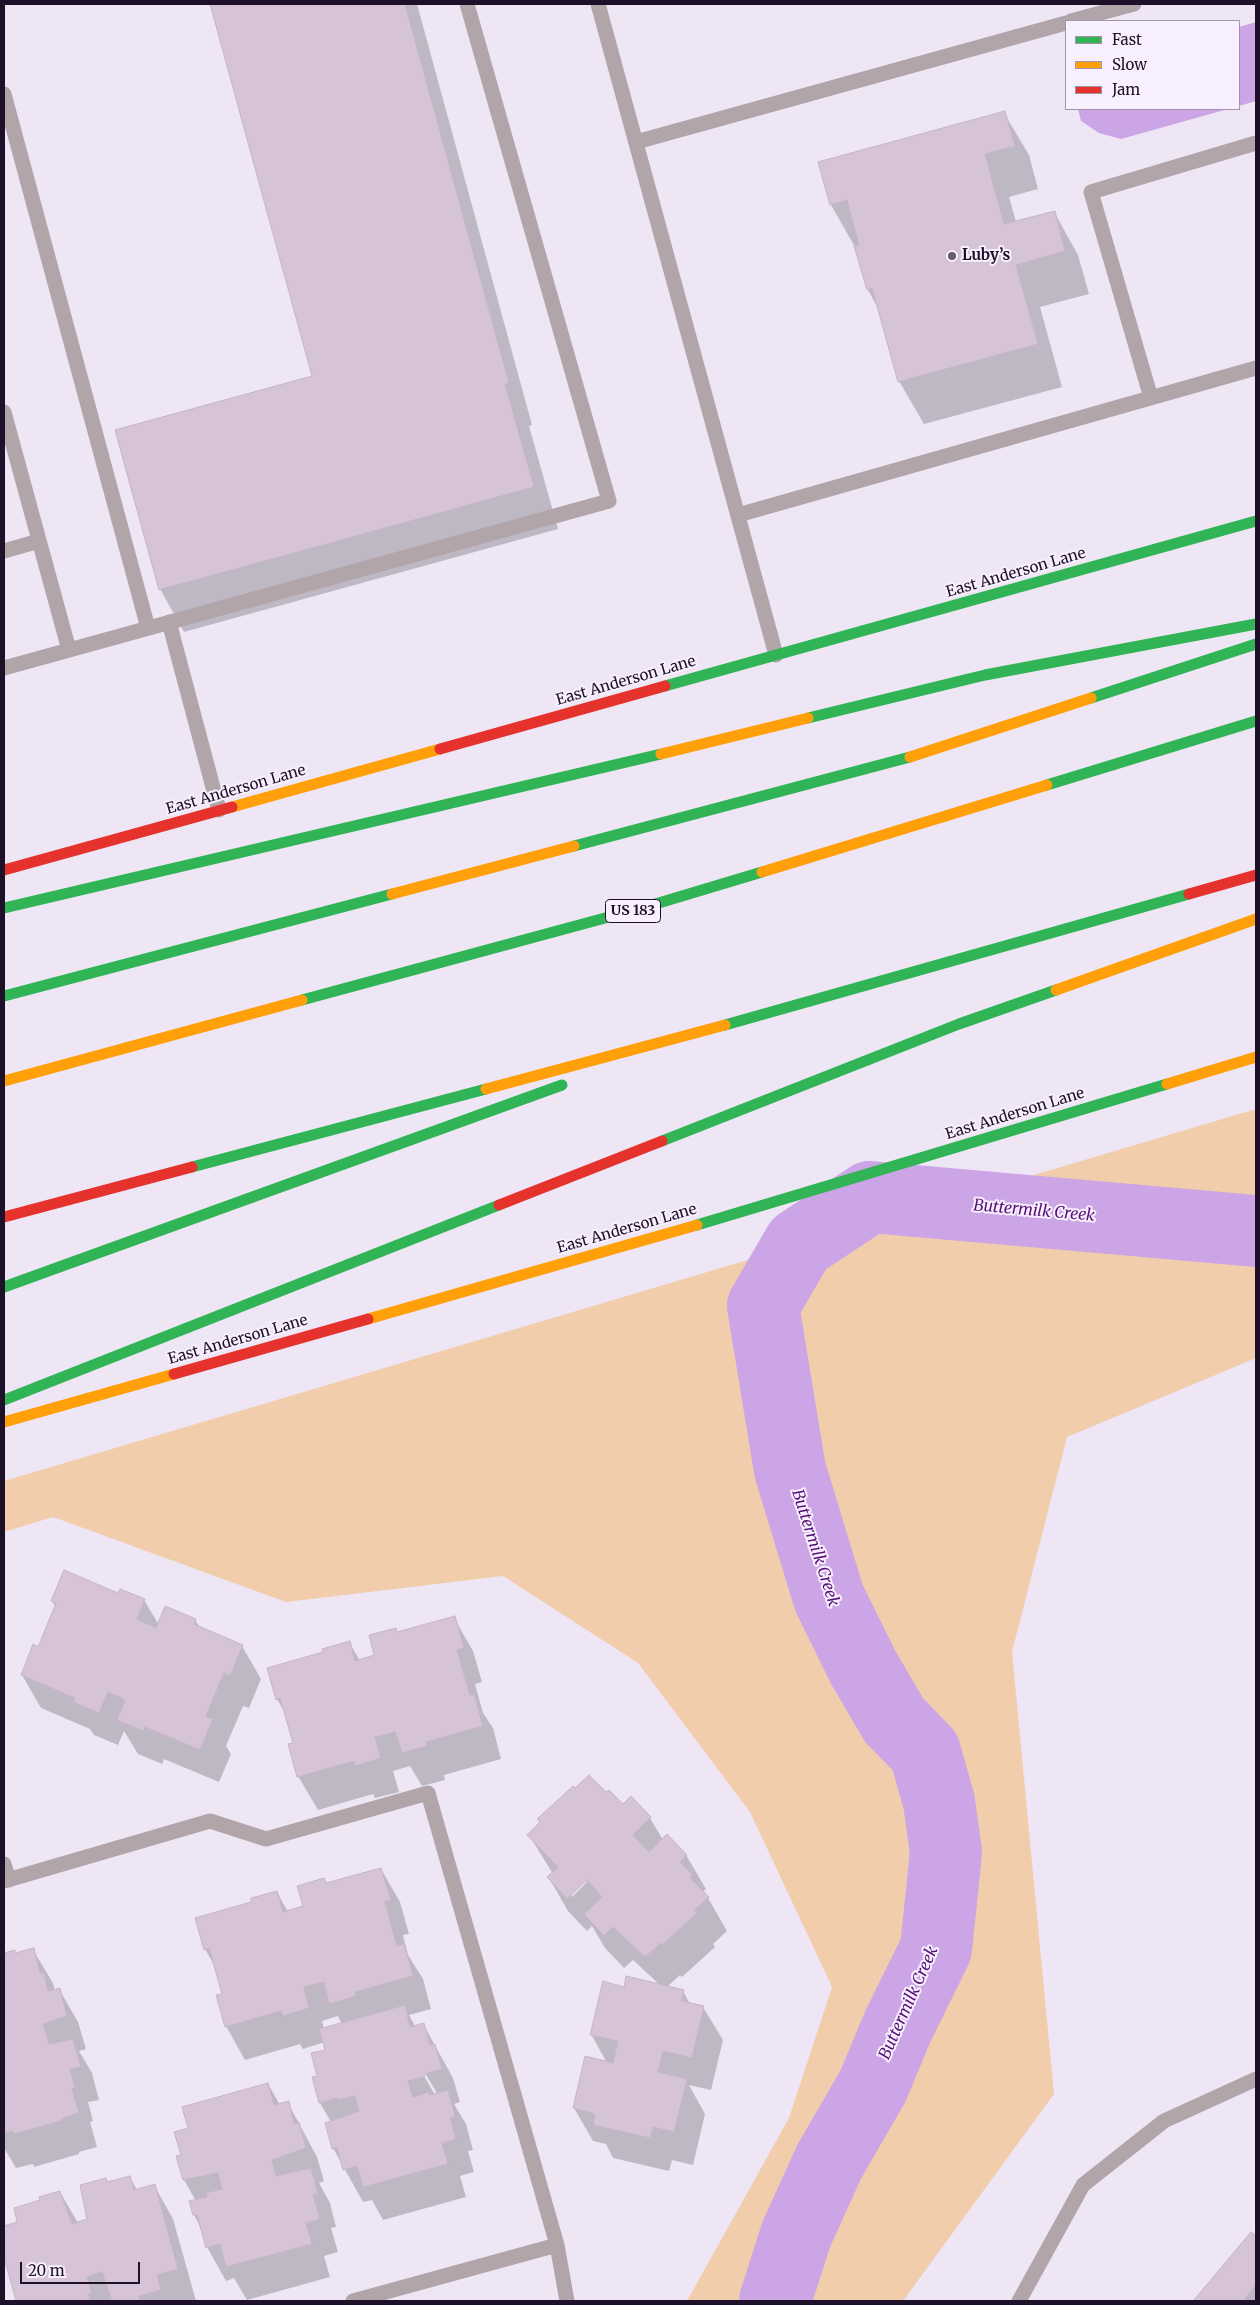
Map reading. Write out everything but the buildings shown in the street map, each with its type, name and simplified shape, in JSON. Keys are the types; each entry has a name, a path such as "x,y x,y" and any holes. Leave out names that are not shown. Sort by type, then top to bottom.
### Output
{"main road":[{"name":"East Anderson Lane","path":"4,870 1256,521"},
{"path":"4,908 491,795 986,675 1256,624"},
{"path":"4,996 899,761 1256,644"},
{"name":"US 183","path":"4,1081 642,908 1256,721"},
{"path":"4,1217 730,1024 1256,875"},
{"path":"4,1400 959,1024 1256,919"},
{"path":"609,1068 730,1024"},
{"name":"East Anderson Lane","path":"4,1422 586,1258 1256,1057"},
{"path":"4,1287 572,1082"}],"lane":[{"path":"4,668 609,501 467,4"},
{"path":"598,4 776,655"},
{"path":"1075,20 1134,4"},
{"path":"636,142 1065,22"},
{"path":"4,94 148,628"},
{"path":"1150,398 1091,192 1256,143"},
{"path":"738,515 1256,368"},
{"path":"4,412 69,650"},
{"path":"4,551 39,541"},
{"path":"169,622 219,810"},
{"path":"4,1864 6,1880 210,1821 266,1839 428,1793 557,2246 567,2301"},
{"path":"1018,2301 1083,2185 1164,2121 1256,2079"},
{"path":"353,2301 557,2246"}],"shaded area":[{"path":"1256,22 1256,101 1240,106 1240,27"},
{"path":"1078,110 1224,110 1121,139 1099,133 1081,121"},
{"path":"1256,1109 1256,1358 1067,1437 1012,1652 1054,2094 903,2301 687,2301 789,2118 832,1987 750,1812 638,1663 503,1576 286,1602 53,1517 4,1532 4,1481"}],"waterway":[{"name":"Buttermilk Creek","path":"775,2301 796,2235 829,2162 873,2086 898,2026 936,1949 946,1852 939,1802 925,1752 894,1720 863,1667 829,1598 790,1470 763,1306 799,1244 870,1197 1256,1231"}],"traffic: fast":[{"path":"665,686 1256,521"},
{"path":"808,718 985,675 1256,624"},
{"path":"1091,698 1256,644"},
{"path":"1047,785 1256,721"},
{"path":"4,908 661,754"},
{"path":"574,846 910,757"},
{"path":"302,1000 642,908 762,872"},
{"path":"4,996 392,894"},
{"path":"725,1025 1189,894"},
{"path":"662,1141 959,1024 1056,990"},
{"path":"697,1225 1167,1084"},
{"path":"4,1287 562,1085"},
{"path":"192,1167 486,1089"},
{"path":"4,1400 499,1205"}],"traffic: slow":[{"path":"910,757 1091,698"},
{"path":"661,754 808,718"},
{"path":"232,807 440,749"},
{"path":"762,872 1047,785"},
{"path":"392,894 574,846"},
{"path":"1056,990 1256,919"},
{"path":"4,1081 302,1000"},
{"path":"486,1089 725,1025"},
{"path":"1167,1084 1256,1057"},
{"path":"368,1319 697,1225"},
{"path":"4,1422 174,1374"}],"traffic: jam":[{"path":"440,749 665,686"},
{"path":"4,870 232,807"},
{"path":"1189,894 1256,875"},
{"path":"499,1205 662,1141"},
{"path":"4,1217 192,1167"},
{"path":"174,1374 368,1319"}],"place":[{"name":"Luby’s","path":"952,256"}]}
